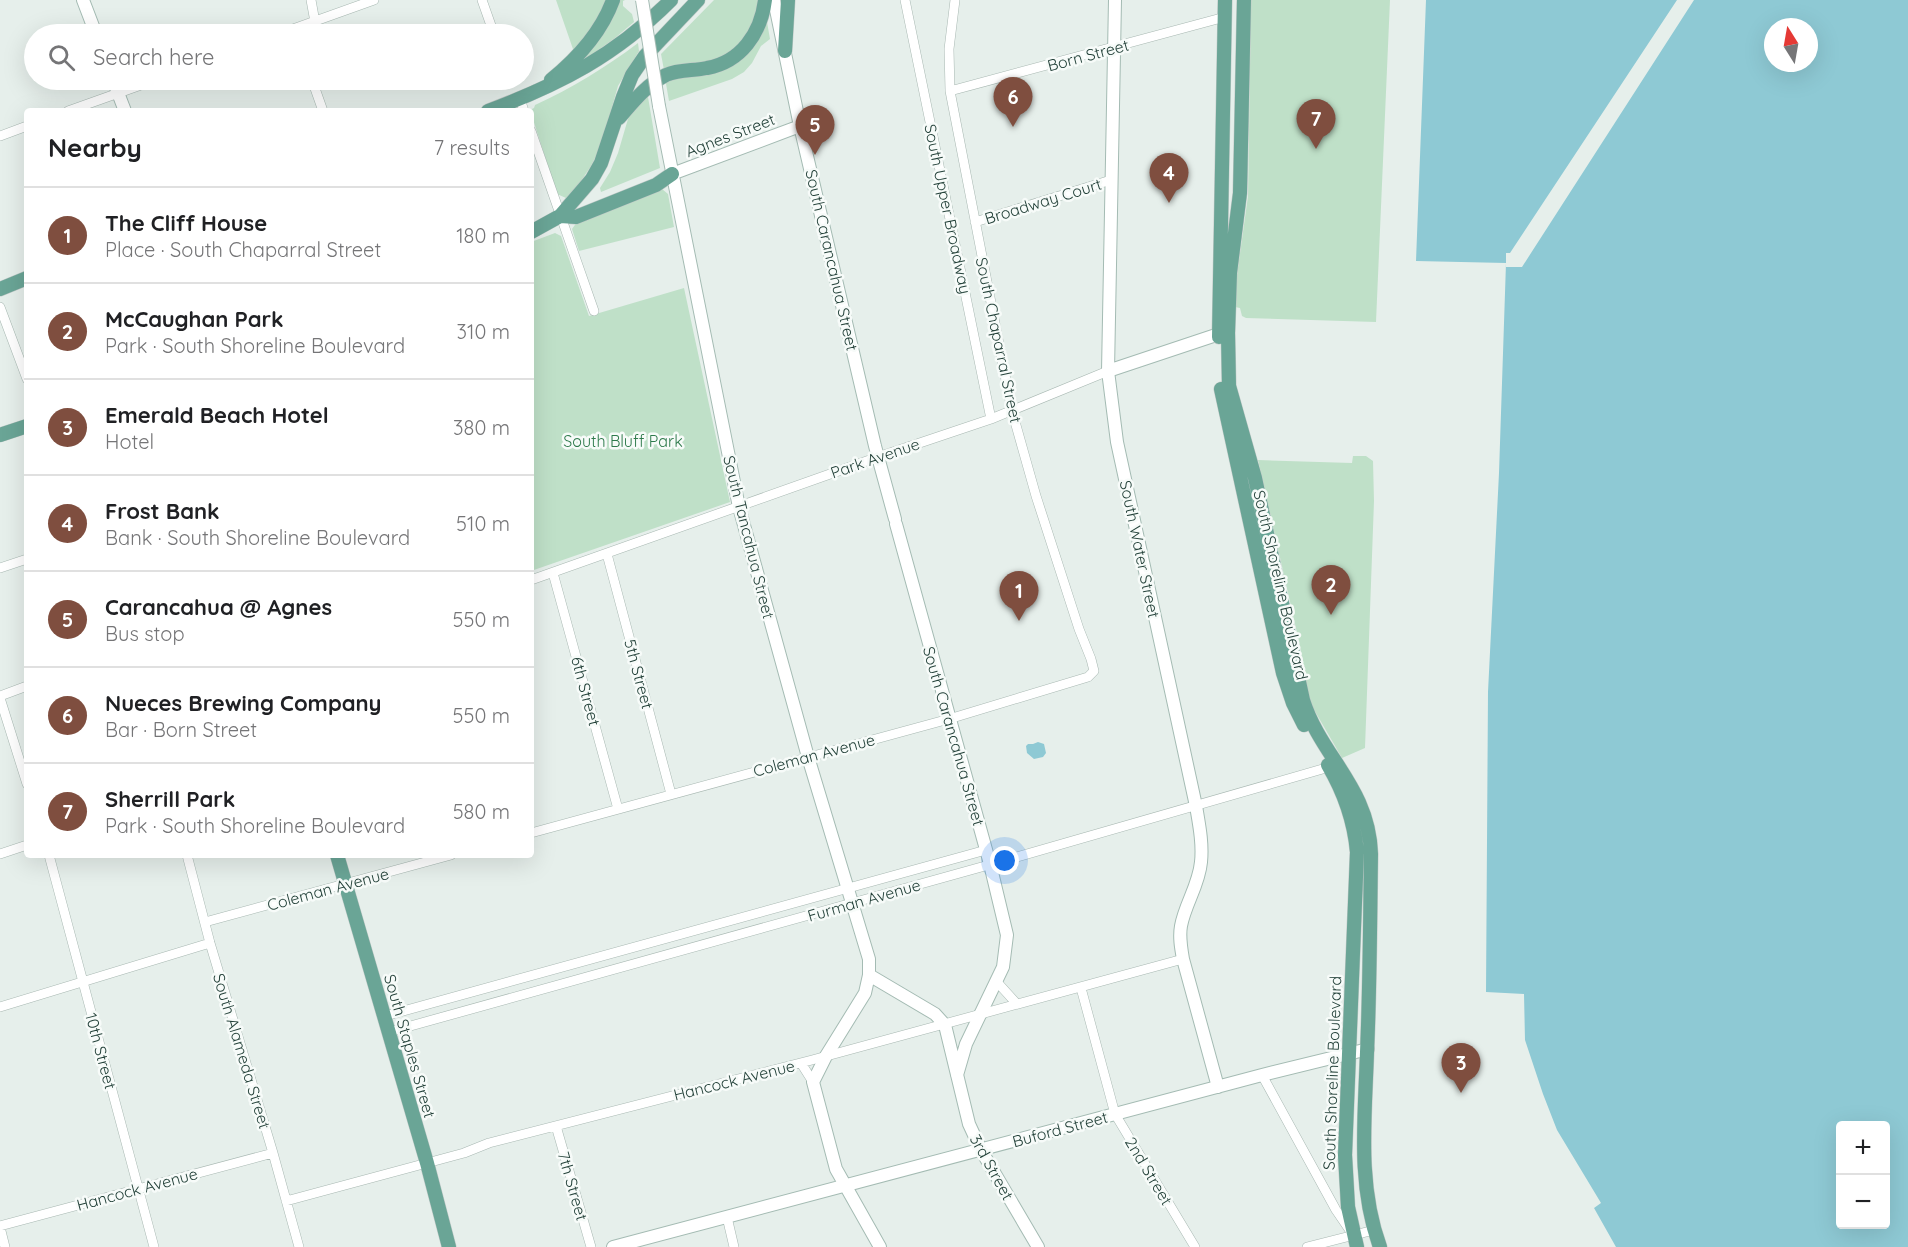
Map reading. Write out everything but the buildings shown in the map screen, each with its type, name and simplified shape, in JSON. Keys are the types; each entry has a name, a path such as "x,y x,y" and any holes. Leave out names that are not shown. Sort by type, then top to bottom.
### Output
{"main road":[{"path":"83,0 92,24"},
{"path":"505,108 522,105 573,61 600,28 613,0"},
{"name":"South Tancahua Street","path":"642,0 672,174 739,507 808,757 869,959 869,975 865,993 826,1056 813,1082"},
{"path":"539,91 566,78 615,48 671,0"},
{"path":"534,230 560,216 592,179 601,163 632,75 645,56 698,0"},
{"path":"616,122 640,94 655,81 668,74 723,64 736,56 755,34 761,22 765,0"},
{"name":"South Carancahua Street","path":"774,0 800,126 878,457 990,864 1007,935 1003,967 981,1015"},
{"path":"786,51 788,0"},
{"name":"South Water Street","path":"1115,0 1108,371 1117,442 1196,806 1201,842 1201,863 1180,927 1183,959 1218,1087"},
{"name":"South Shoreline Boulevard","path":"1223,333 1225,0"},
{"name":"South Shoreline Boulevard","path":"1244,0 1240,193 1219,370 1223,403 1283,673 1300,719 1358,798 1369,830 1371,846 1368,1049 1364,1156 1368,1208 1380,1247"},
{"path":"117,90 124,108"},
{"name":"Agnes Street","path":"672,174 800,126"},
{"path":"560,216 576,217 656,185 672,174"},
{"path":"0,289 24,279"},
{"name":"Park Avenue","path":"1108,371 1223,333"},
{"path":"0,435 24,427"},
{"name":"South Shoreline Boulevard","path":"1333,765 1353,820 1357,852 1345,1181 1355,1241"},
{"name":"South Staples Street","path":"338,858 427,1163 449,1247"},
{"path":"869,975 934,1014 945,1025 957,1075"},
{"name":"3rd Street","path":"981,1015 966,1044 957,1075 969,1124 981,1150 1038,1247"},
{"name":"Buford Street","path":"613,1247 1349,1052 1368,1049"},
{"path":"813,1082 836,1169 880,1247"}],"street":[{"path":"311,0 315,22"},
{"path":"311,24 374,0"},
{"path":"482,0 490,24"},
{"name":"South Upper Broadway","path":"905,0 991,419"},
{"name":"South Chaparral Street","path":"955,0 949,49 950,91 1012,411 1036,496 1094,671"},
{"name":"Born Street","path":"950,91 1225,17"},
{"path":"76,108 127,90"},
{"path":"316,90 322,108"},
{"path":"0,136 24,127"},
{"path":"534,140 594,311"},
{"name":"Broadway Court","path":"975,222 1111,180"},
{"path":"0,307 24,372"},
{"name":"Park Avenue","path":"534,579 991,419 1108,371"},
{"name":"5th Street","path":"607,554 671,794"},
{"path":"0,568 24,560"},
{"name":"6th Street","path":"554,573 618,809"},
{"name":"Coleman Avenue","path":"534,832 949,719 1088,677 1094,671"},
{"path":"24,687 0,697 24,774"},
{"name":"Furman Avenue","path":"389,1032 1196,806 1333,765"},
{"path":"0,854 24,846"},
{"name":"Furman Avenue","path":"384,1016 986,850"},
{"name":"10th Street","path":"50,858 154,1247"},
{"name":"South Alameda Street","path":"188,858 204,922 273,1153 298,1247"},
{"name":"Coleman Avenue","path":"204,922 440,858"},
{"path":"686,933 689,948"},
{"path":"0,1007 210,943"},
{"name":"Hancock Avenue","path":"286,1201 464,1153 489,1143 945,1025 1017,1003 1081,988 1183,959"},
{"path":"540,973 544,989"},
{"path":"997,982 1017,1003"},
{"name":"2nd Street","path":"1081,988 1115,1114 1195,1247"},
{"path":"801,1063 813,1082"},
{"path":"1262,1075 1355,1241"},
{"name":"7th Street","path":"556,1126 591,1247"},
{"name":"Hancock Avenue","path":"0,1226 273,1153"},
{"path":"727,1217 734,1247"},
{"path":"0,1226 5,1247"},
{"path":"1308,1247 1355,1241 1374,1230"}],"green space":[{"path":"556,0 607,0 601,15 574,52"},
{"path":"617,0 625,0 623,6 632,14 634,22 587,58 584,55"},
{"path":"714,0 759,0 758,14 747,39 722,59 664,70 661,54"},
{"path":"1251,0 1390,0 1376,322 1246,318 1242,316 1240,308 1235,307 1236,282 1248,196"},
{"path":"767,22 770,39 761,46 744,72 732,79 669,101 665,78 720,68"},
{"path":"638,43 639,51 618,86 601,146 579,184 566,198 557,194 534,122 535,105 562,92"},
{"path":"647,91 660,168 601,192 600,188 618,153 630,112"},
{"path":"662,189 668,194 674,227 579,251 572,229 577,222"},
{"name":"South Bluff Park","path":"555,233 561,236 589,316 684,288 730,502 534,570 534,241"},
{"path":"1353,456 1366,456 1373,461 1374,501 1365,748 1342,758 1309,701 1300,646 1258,460 1352,463"}],"water":[{"path":"1426,0 1908,0 1908,1247 1616,1247 1594,1208 1601,1203 1557,1130 1543,1094 1525,1040 1524,994 1486,992 1488,692 1499,473 1506,263 1416,261"},
{"path":"1038,742 1044,744 1046,753 1043,757 1034,759 1027,753 1026,746"}],"pier":[{"path":"1677,0 1694,0 1522,267 1506,267 1506,253 1510,253"}],"place":[{"name":"Nueces Brewing Company","path":"1013,127"},
{"name":"Sherrill Park","path":"1316,149"},
{"name":"Carancahua @ Agnes","path":"815,155"},
{"name":"Frost Bank","path":"1169,203"},
{"name":"McCaughan Park","path":"1331,615"},
{"name":"The Cliff House","path":"1019,621"},
{"name":"Emerald Beach Hotel","path":"1461,1093"}]}
